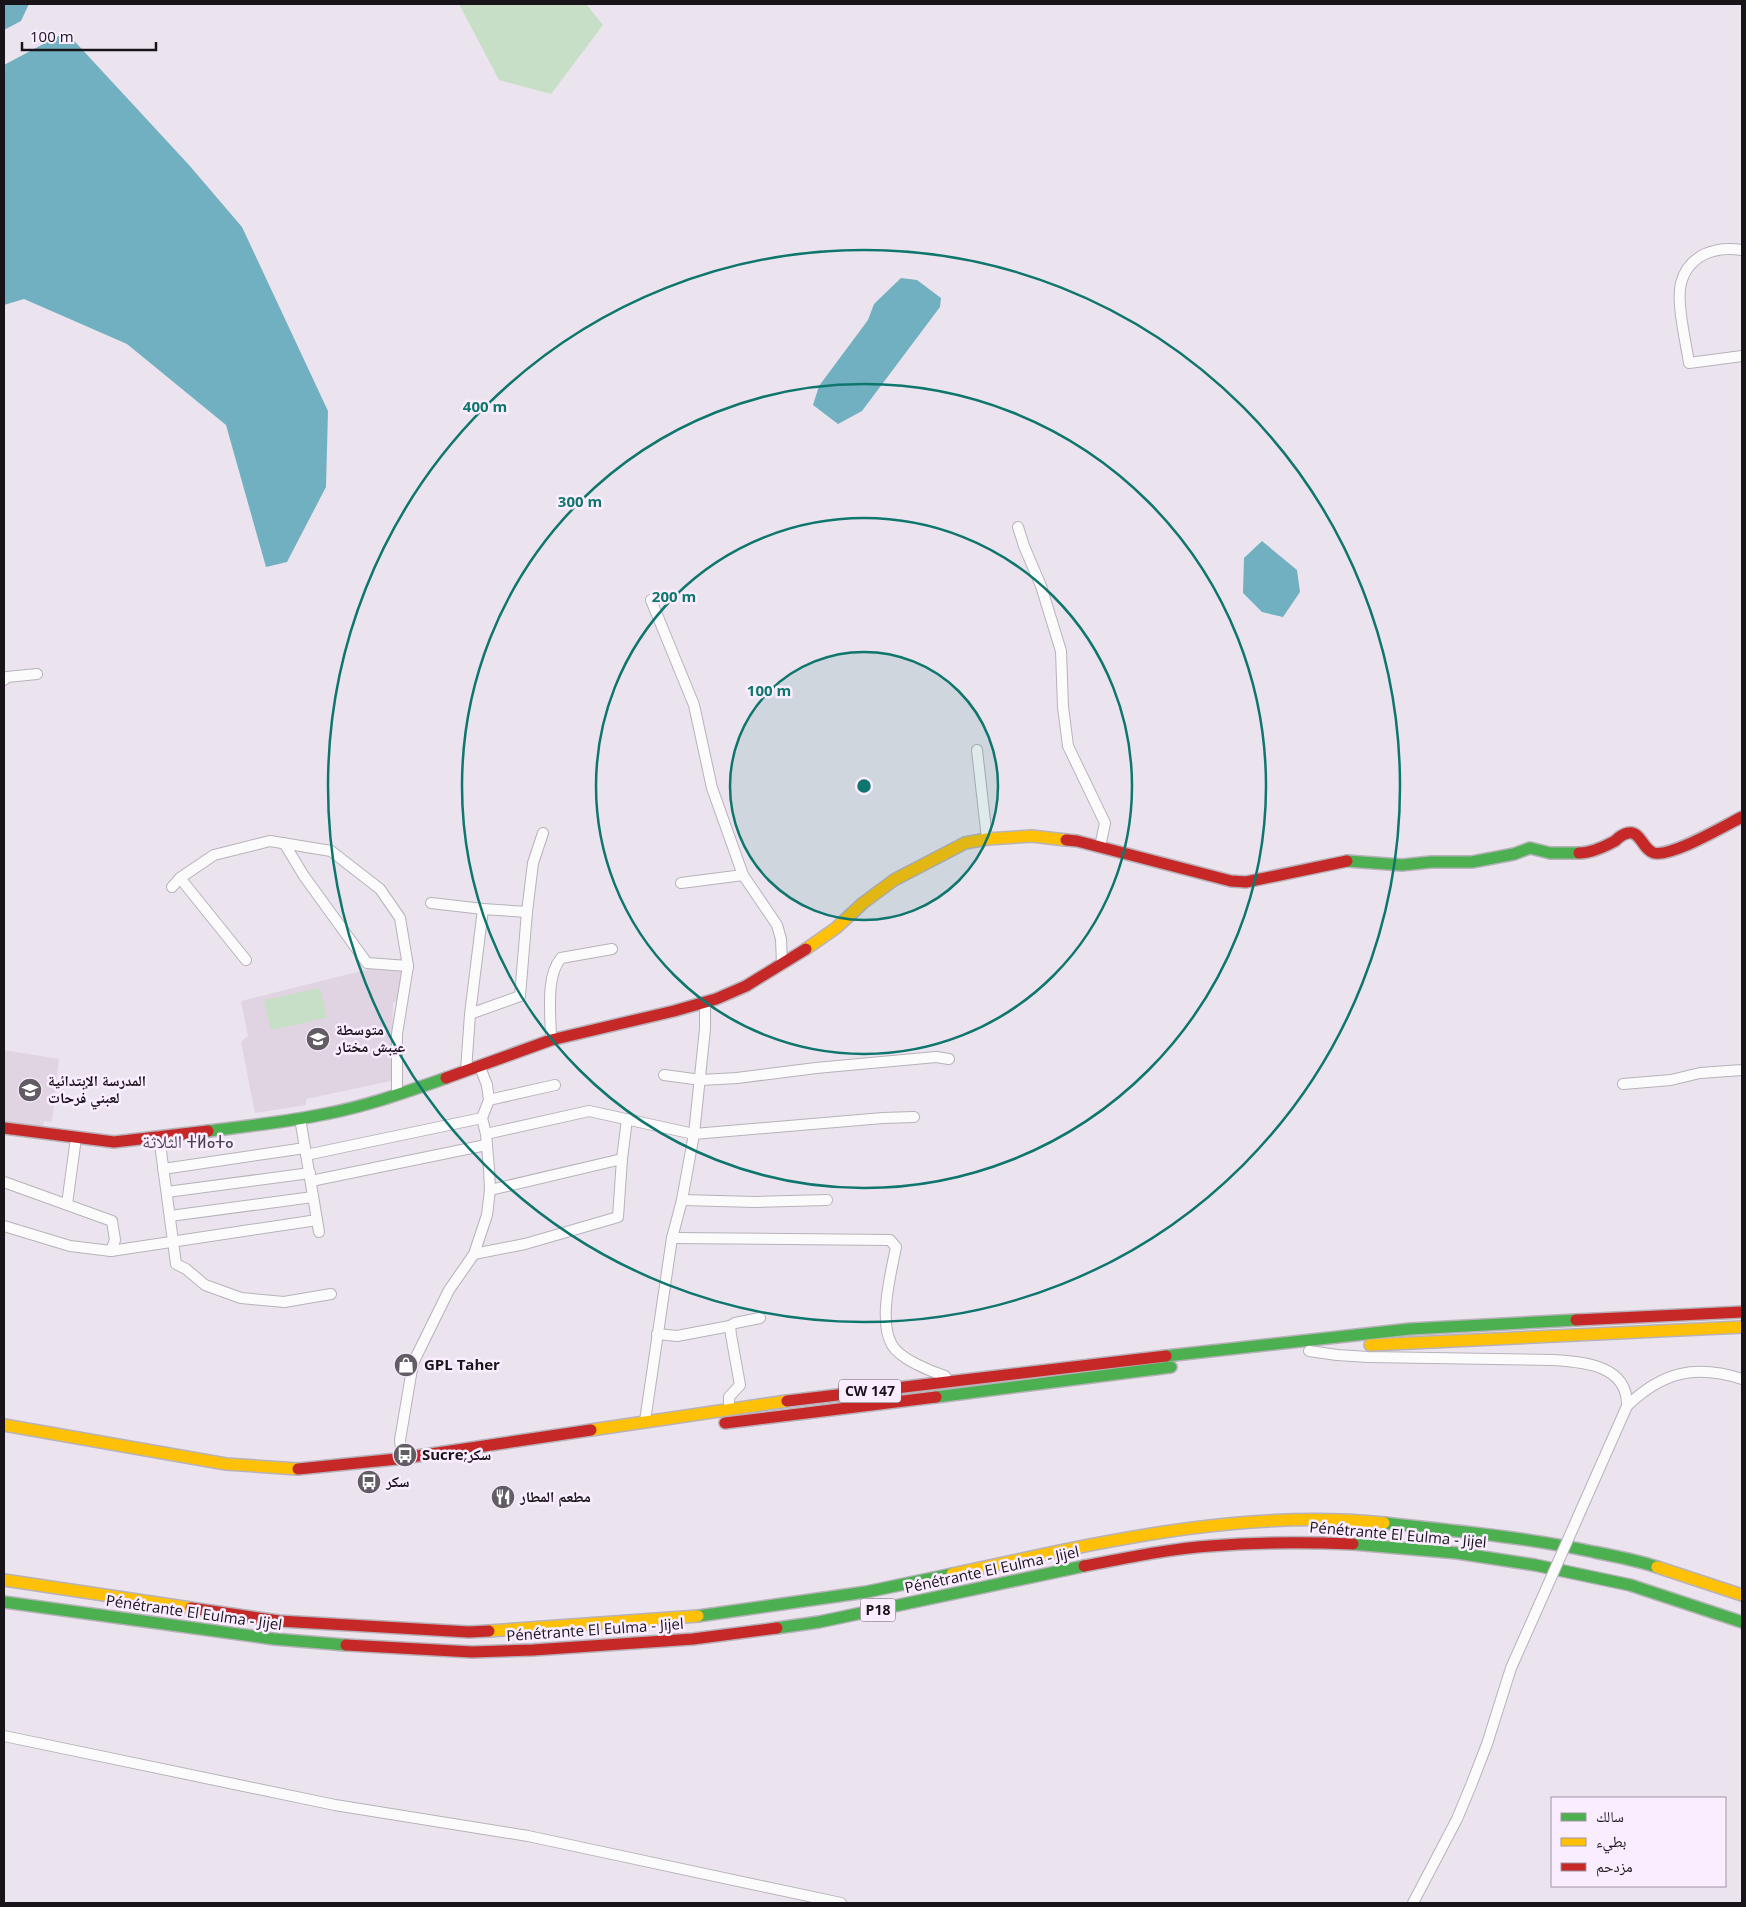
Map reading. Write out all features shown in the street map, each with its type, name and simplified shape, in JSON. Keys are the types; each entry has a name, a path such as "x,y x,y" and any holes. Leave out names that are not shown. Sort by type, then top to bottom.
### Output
{"main road":[{"path":"4,1128 114,1142 300,1118 364,1105 480,1067 551,1040 705,1003 746,986 836,928 863,903 894,880 965,843 987,839 1014,836 1077,841 1218,879 1246,882 1342,861 1402,865 1431,862 1457,863 1514,854 1530,848 1550,853 1587,853 1609,844 1627,833 1633,833 1645,847 1657,854 1689,844 1742,817"},
{"name":"CW 147","path":"4,1425 187,1458 266,1468 305,1469 353,1465 729,1409 1125,1360 1410,1328 1742,1312"},
{"name":"CW 147","path":"714,1424 1359,1345 1742,1327"},
{"path":"570,1445 618,1438"},
{"path":"283,1480 311,1480"},
{"name":"Pénétrante El Eulma - Jijel","path":"4,1580 279,1621 469,1632 695,1616 857,1594 1134,1536 1204,1526 1278,1521 1361,1521 1469,1532 1561,1545 1640,1562 1742,1595"},
{"name":"Pénétrante El Eulma - Jijel","path":"4,1602 274,1639 462,1651 533,1650 693,1639 818,1622 1138,1555 1209,1546 1290,1542 1384,1546 1457,1553 1535,1565 1630,1585 1742,1622"}],"street":[{"path":"1742,250 1730,248 1704,253 1686,273 1681,283 1680,298 1689,363 1742,356"},
{"path":"1018,527 1041,586 1061,651 1063,707 1068,746 1105,823 1100,846"},
{"path":"651,600 694,705 712,788 743,875 777,925 781,939 782,964"},
{"path":"4,680 7,677 37,674"},
{"path":"977,750 987,839"},
{"path":"470,1014 520,996 533,864 542,832"},
{"path":"172,887 180,878 214,855 270,841 331,851 380,889 400,918 408,966 397,1034 397,1095"},
{"path":"284,843 304,876 367,963 408,966"},
{"path":"681,883 743,875"},
{"path":"180,878 246,960"},
{"path":"431,903 528,912"},
{"path":"466,1071 470,1014 483,909"},
{"path":"551,1040 552,976 555,966 561,958 612,949"},
{"path":"645,1421 672,1238 682,1200 694,1134 701,1080 705,1003"},
{"path":"664,1075 701,1080 738,1078 816,1068 936,1057 950,1059"},
{"path":"402,1458 400,1440 413,1363 449,1290 474,1254 487,1215 490,1190 486,1139 482,1118 489,1100 487,1085 480,1067"},
{"path":"1623,1084 1671,1080 1700,1073 1742,1070"},
{"path":"489,1100 555,1085"},
{"path":"167,1192 310,1177 486,1139 589,1110 694,1134 914,1117"},
{"path":"300,1118 319,1232"},
{"path":"164,1169 306,1152 482,1118"},
{"path":"474,1254 525,1244 618,1217 627,1119"},
{"path":"159,1136 176,1264 186,1269 205,1284 241,1298 284,1302 331,1294"},
{"path":"67,1204 76,1138"},
{"path":"490,1190 622,1159"},
{"path":"4,1182 112,1221 115,1240 111,1251"},
{"path":"170,1216 314,1197"},
{"path":"682,1200 755,1202 827,1200"},
{"path":"4,1226 70,1246 111,1251 318,1220"},
{"path":"672,1238 890,1240 896,1247 886,1300 887,1330 892,1346 912,1362 945,1376 948,1382"},
{"path":"657,1334 677,1336 760,1318"},
{"path":"729,1409 729,1397 740,1385 730,1326"},
{"path":"1309,1351 1368,1358 1582,1362 1606,1370 1618,1379 1626,1392 1627,1406"},
{"path":"1413,1903 1469,1792 1487,1744 1516,1654 1627,1406 1648,1388 1673,1375 1709,1372 1742,1379"},
{"path":"4,1736 335,1805 528,1836 841,1903"}],"shaded area":[{"name":"متوسطة عيبش مختار","path":"377,967 401,970 400,999 393,1003 391,1081 306,1099 306,1105 255,1113 241,1042 248,1036 241,1001"},
{"name":"المدرسة الإبتدائية لعبني فرحات","path":"4,1050 59,1059 52,1122 44,1121 43,1127 4,1121"}],"green space":[{"path":"459,4 586,4 603,25 551,94 499,80"},
{"path":"320,988 327,1018 271,1030 264,1000"}],"water":[{"path":"4,4 29,4 21,21 4,30"},
{"path":"66,32 189,165 242,227 328,411 326,487 287,562 266,567 226,425 127,344 24,299 4,305 4,65"},
{"path":"901,278 917,280 941,298 940,307 862,411 838,424 813,405 819,386 868,320 874,304"},
{"path":"1262,541 1297,570 1300,592 1283,617 1262,612 1243,593 1244,558"}],"traffic: fast":[{"path":"1347,861 1402,865 1431,862 1472,862 1514,854 1530,848 1550,853 1579,853"},
{"path":"208,1131 282,1122 341,1111 446,1078"},
{"path":"1166,1356 1410,1329 1576,1320"},
{"path":"936,1397 1171,1367"},
{"path":"1384,1523 1542,1542 1657,1567"},
{"path":"1353,1544 1457,1553 1535,1565 1630,1585 1742,1622"},
{"path":"777,1628 819,1622 1084,1566"},
{"path":"698,1616 866,1592 952,1574"},
{"path":"4,1602 274,1639 346,1645"}],"traffic: slow":[{"path":"806,949 836,928 863,903 894,880 965,843 987,839 1032,836 1066,840"},
{"path":"1370,1345 1742,1327"},
{"path":"591,1430 787,1401"},
{"path":"4,1425 226,1464 298,1469"},
{"path":"952,1574 1113,1541 1221,1525 1275,1520 1384,1523"},
{"path":"1657,1567 1742,1595"},
{"path":"4,1580 191,1608"},
{"path":"489,1631 698,1616"}],"traffic: jam":[{"path":"1579,853 1597,849 1628,833 1636,834 1650,851 1662,853 1685,846 1742,817"},
{"path":"1066,840 1077,841 1231,881 1246,882 1347,861"},
{"path":"446,1078 551,1040 674,1011 716,999 746,986 806,949"},
{"path":"4,1128 114,1142 208,1131"},
{"path":"1576,1320 1742,1312"},
{"path":"787,1401 1166,1356"},
{"path":"725,1423 936,1397"},
{"path":"298,1469 397,1459 591,1430"},
{"path":"1084,1566 1194,1547 1282,1543 1353,1544"},
{"path":"191,1608 279,1621 469,1632 489,1631"},
{"path":"346,1645 472,1652 533,1650 693,1639 777,1628"}],"place":[{"name":"متوسطة عيبش مختار","path":"318,1039"},
{"name":"المدرسة الإبتدائية لعبني فرحات","path":"30,1090"},
{"name":"GPL Taher","path":"406,1365"},
{"name":"Sucre;سكر","path":"405,1455"},
{"name":"سكر","path":"369,1482"},
{"name":"مطعم المطار","path":"503,1497"}],"district":[{"name":"الثلاثة ⵜⵍⴰⵜⴰ","path":"188,1142"}]}
